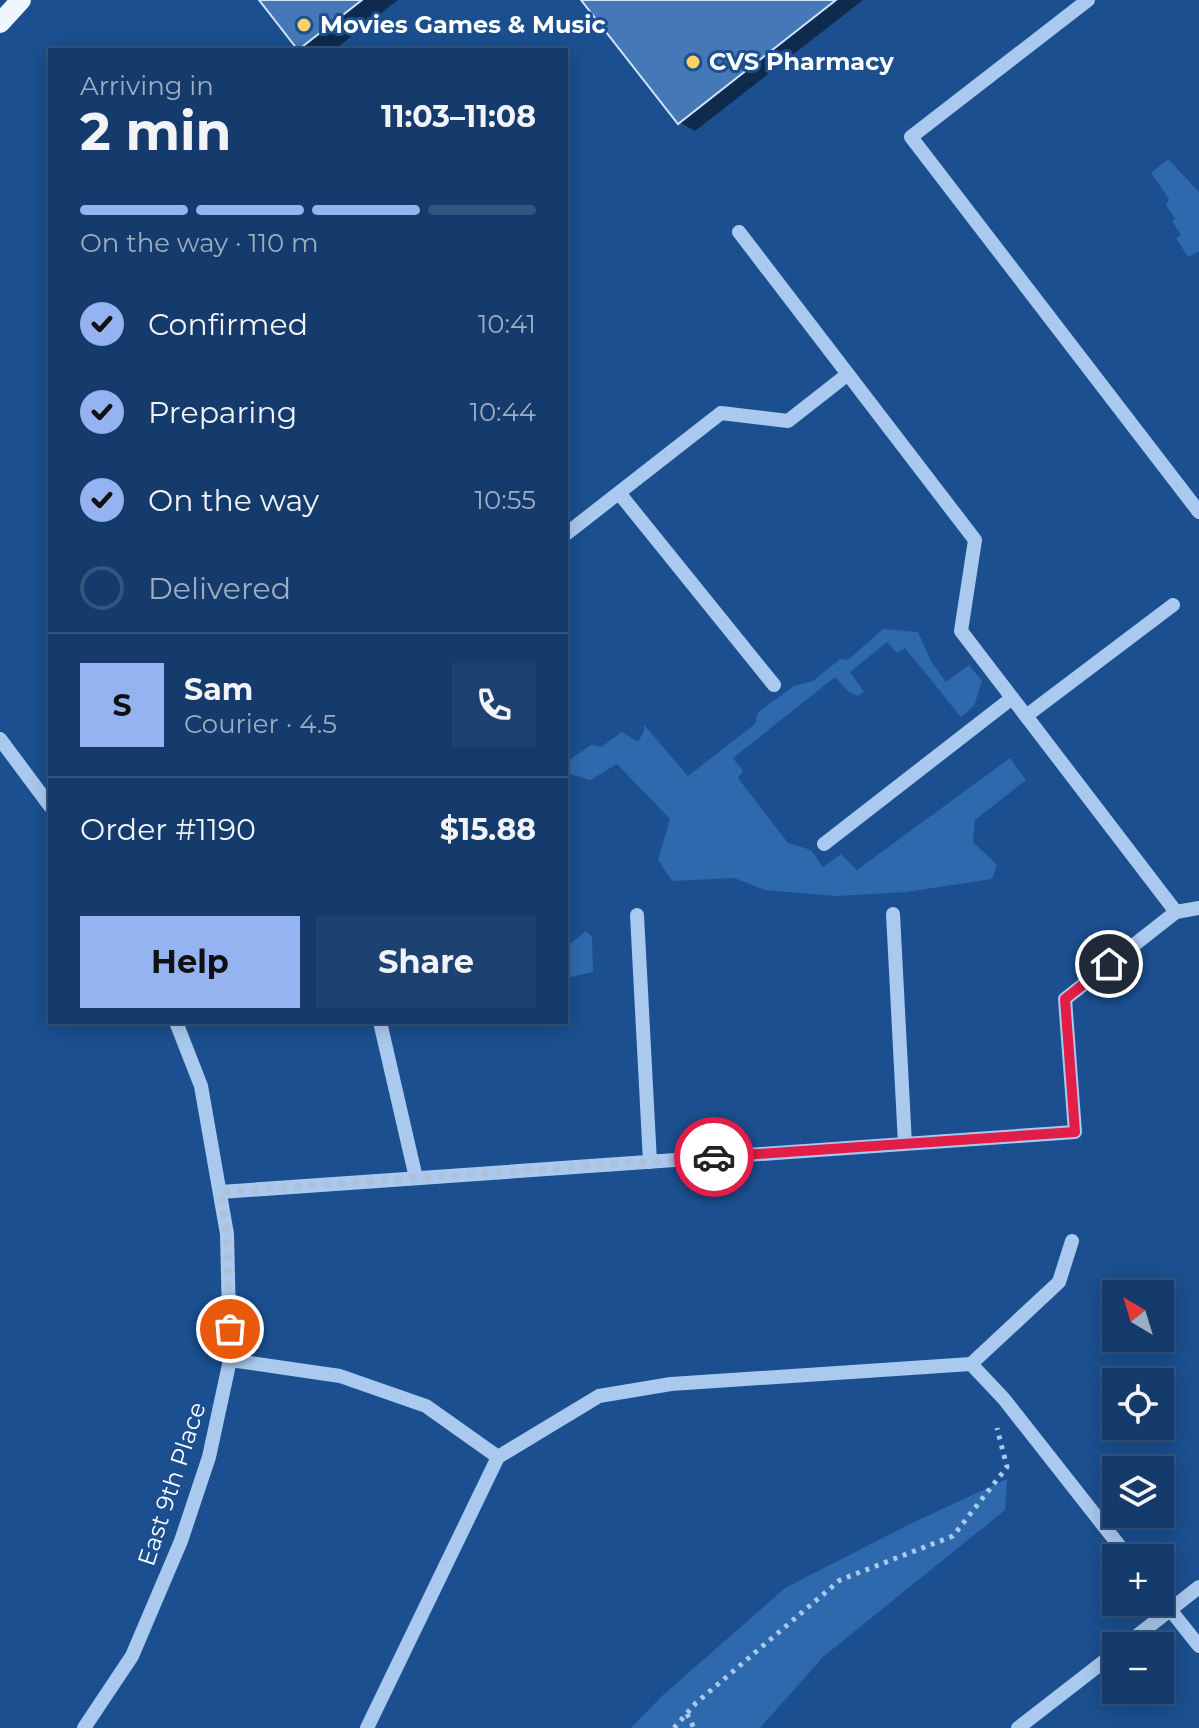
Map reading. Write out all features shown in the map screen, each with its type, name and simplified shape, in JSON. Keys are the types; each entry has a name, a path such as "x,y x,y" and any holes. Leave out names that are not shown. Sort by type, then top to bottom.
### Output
{"main road":[{"path":"0,23 21,0"}],"street":[{"path":"1088,0 911,137 1199,512"},
{"path":"739,232 975,540 961,631 1176,912"},
{"path":"568,532 721,413 788,421 848,374"},
{"path":"619,493 774,685"},
{"path":"1026,716 1173,605"},
{"path":"824,844 1012,698"},
{"path":"0,739 48,803"},
{"path":"220,1192 1075,1132 1065,999 1176,912 1199,908"},
{"path":"893,914 905,1144"},
{"path":"637,915 650,1162"},
{"name":"East 9th Place","path":"84,1728 132,1656 181,1541 209,1457 230,1360 227,1234 201,1086 177,1024"},
{"path":"380,1024 416,1178"},
{"path":"367,1728 498,1457 599,1396 671,1384 971,1364 1059,1282 1072,1241"},
{"path":"230,1360 340,1376 426,1406 498,1457"},
{"path":"971,1364 1004,1399 1118,1544"},
{"path":"1174,1607 1199,1587"},
{"path":"1174,1615 1199,1646"},
{"path":"1142,1632 1162,1616"},
{"path":"1018,1728 1102,1663"}],"path":[{"path":"674,1728 696,1703 840,1580 953,1536 1007,1467 996,1425"},
{"path":"687,1714 694,1728"}],"shaded area":[{"path":"1168,159 1199,192 1199,251 1188,257 1176,238 1181,235 1166,205 1169,199 1151,173"},
{"path":"883,629 918,632 931,661 946,682 969,665 982,681 974,706 961,717 905,648 897,653 887,642 850,672 864,692 858,696 849,692 835,677 733,758 743,771 738,778 788,843 811,850 823,867 841,854 857,870 1010,758 1026,780 975,820 973,842 997,865 992,879 906,892 837,896 765,890 734,878 672,881 658,860 670,819 617,764 590,780 568,773 568,761 591,745 601,747 622,732 638,742 644,725 688,776 755,724 758,712 794,686 813,681 840,659 848,660"},
{"path":"586,931 592,937 593,972 568,978 568,945"},
{"path":"1007,1479 1005,1510 824,1656 760,1728 631,1728 661,1697 785,1588"}],"building":[{"name":"Movies Games & Music","path":"259,0 362,0 301,48 296,48"},
{"name":"CVS Pharmacy","path":"581,0 836,0 678,124"}],"way so far":[{"path":"230,1329 227,1234 220,1192 714,1157"}],"place":[{"name":"Movies Games & Music","path":"304,25"},
{"name":"CVS Pharmacy","path":"693,62"}],"route":[{"path":"714,1157 1075,1132 1065,999 1109,964"}]}
